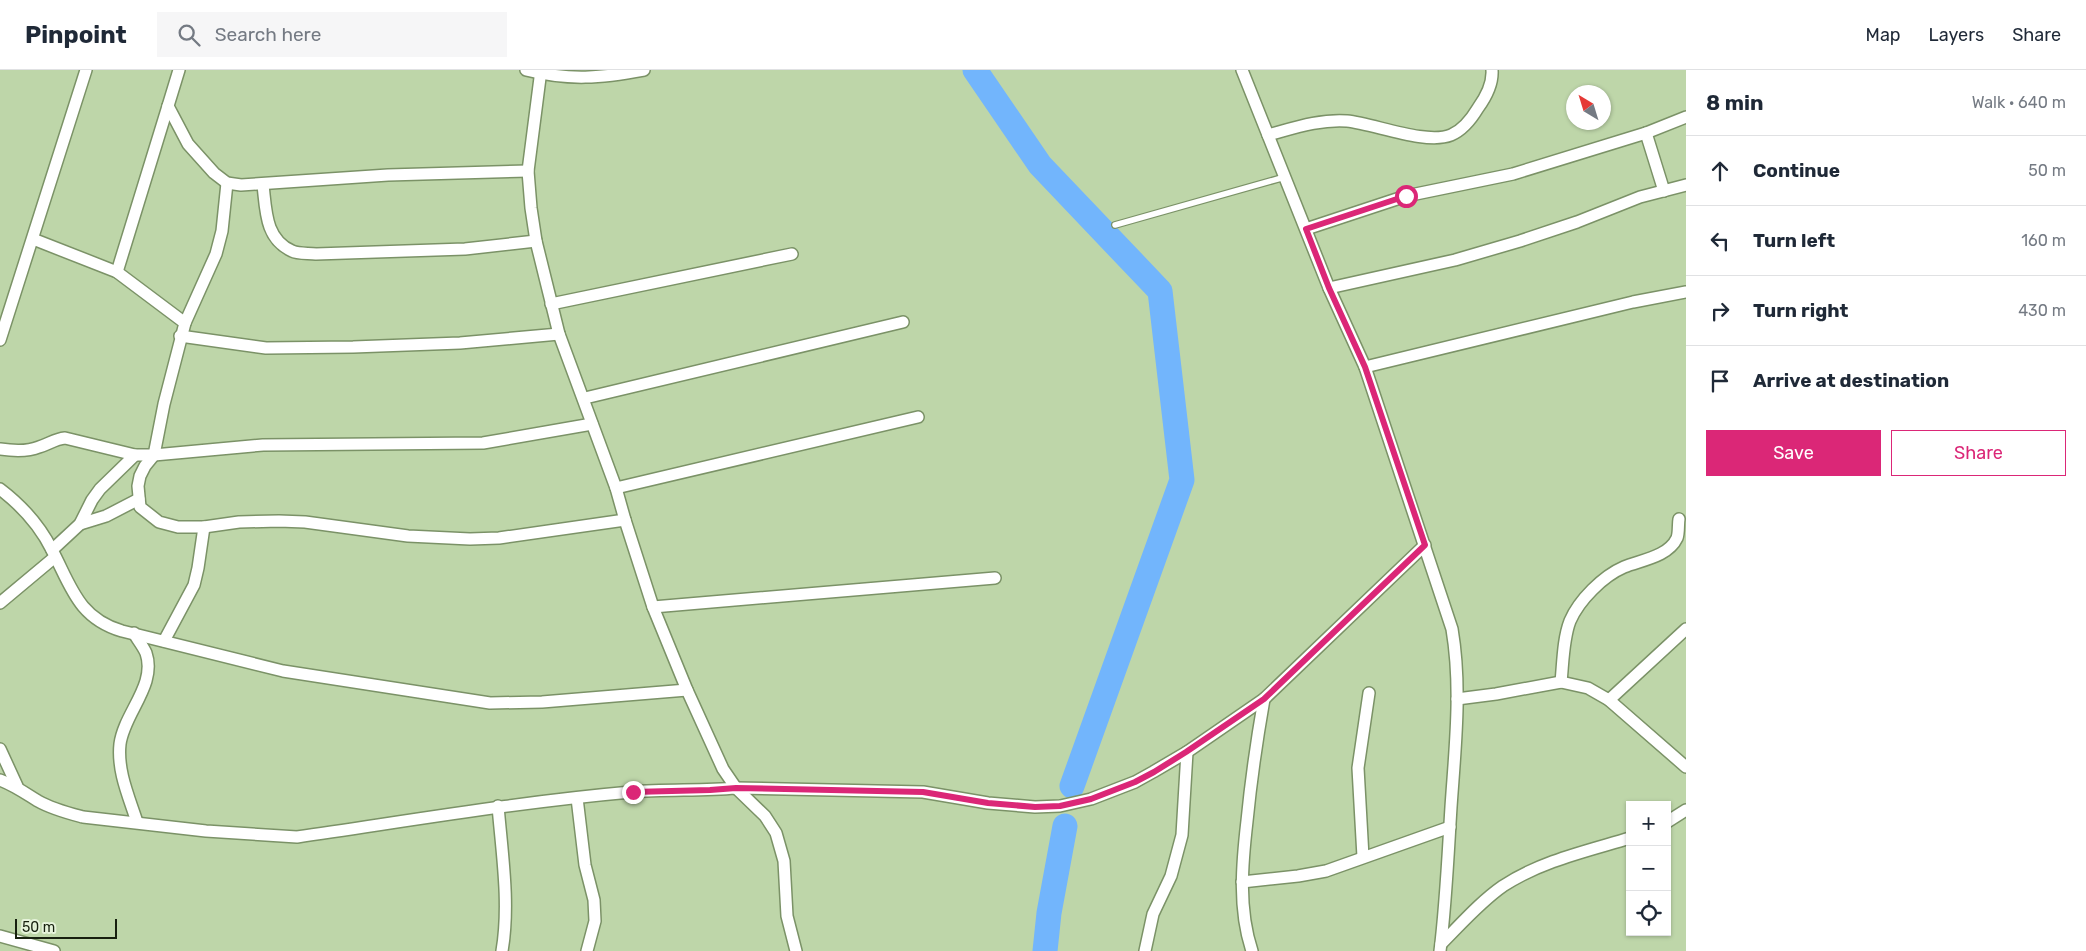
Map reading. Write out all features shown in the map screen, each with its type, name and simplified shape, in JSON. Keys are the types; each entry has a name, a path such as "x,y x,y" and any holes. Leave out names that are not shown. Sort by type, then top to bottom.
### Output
{"street":[{"path":"0,340 86,70"},
{"path":"117,272 179,70"},
{"path":"526,70 564,78 587,79 606,78 644,70"},
{"path":"1242,70 1329,288 1365,367 1452,629 1456,655 1457,699 1450,827 1440,948"},
{"path":"1268,135 1323,121 1346,121 1431,138 1452,135 1469,121 1484,100 1493,79 1492,70"},
{"path":"541,72 528,171 536,241 559,334 585,398 592,424 616,488 653,607 687,690 723,768 736,788 765,816 776,833 784,861 787,916 796,951"},
{"path":"168,106 188,144 214,173 227,183 263,185 388,175 528,171"},
{"path":"1306,229 1406,196 1513,174 1646,132 1686,117"},
{"path":"1646,132 1664,191"},
{"path":"227,183 222,231 216,254 180,336 154,455 144,466 140,476 140,507 159,522 178,527 204,527 239,522 279,521 305,522 408,536 477,538 499,538 625,520"},
{"path":"263,185 267,221 276,241 293,251 316,254 465,249 536,241"},
{"path":"1329,288 1455,260 1520,241 1627,202 1686,185"},
{"path":"33,239 117,272 185,323"},
{"path":"551,304 792,254"},
{"path":"1365,367 1633,302 1686,292"},
{"path":"585,398 903,322"},
{"path":"180,336 266,348 460,343 559,334"},
{"path":"616,488 918,417"},
{"path":"0,449 25,450 39,447 55,439 65,438 135,455 263,445 482,443 592,424"},
{"path":"0,602 54,553 80,524 85,512 100,489 135,455"},
{"path":"0,488 12,498 40,530 54,553 76,599 88,612 110,627 283,671 490,703 542,702 687,690"},
{"path":"80,524 106,516 139,499"},
{"path":"1561,682 1570,622 1579,606 1609,576 1623,568 1656,556 1667,549 1677,538 1679,519"},
{"path":"164,641 194,585 204,527"},
{"path":"0,780 17,786 39,802 83,817 206,831 296,837 498,806 633,792 736,788 923,792 988,803 1035,807 1060,806 1091,799 1135,782 1186,752 1264,699 1425,545"},
{"path":"653,607 994,578"},
{"path":"1610,700 1686,629"},
{"path":"134,633 146,653 148,668 145,686 121,741 119,764 137,822"},
{"path":"1457,699 1561,682 1588,688 1610,700 1686,766"},
{"path":"1363,857 1358,768 1369,693"},
{"path":"1252,951 1248,940 1242,882 1250,794 1264,699"},
{"path":"0,749 17,786"},
{"path":"1145,951 1153,914 1170,876 1182,835 1186,752"},
{"path":"577,798 585,865 594,900 595,921 586,951"},
{"path":"498,806 506,930 502,951"},
{"path":"1671,819 1686,810"},
{"path":"1242,882 1326,871 1450,827"},
{"path":"1440,948 1486,899 1521,876 1571,856 1626,839"},
{"path":"0,936 54,951"}],"lane":[{"path":"1115,225 1285,177"}],"waterway":[{"path":"975,70 1040,165 1160,291 1182,480 1072,786"},
{"path":"1045,951 1049,913 1065,826"}],"route":[{"path":"633,792 736,788 923,792 988,803 1035,807 1060,806 1091,799 1135,782 1186,752 1264,699 1425,545 1365,367 1329,288 1306,229 1406,196"}]}
